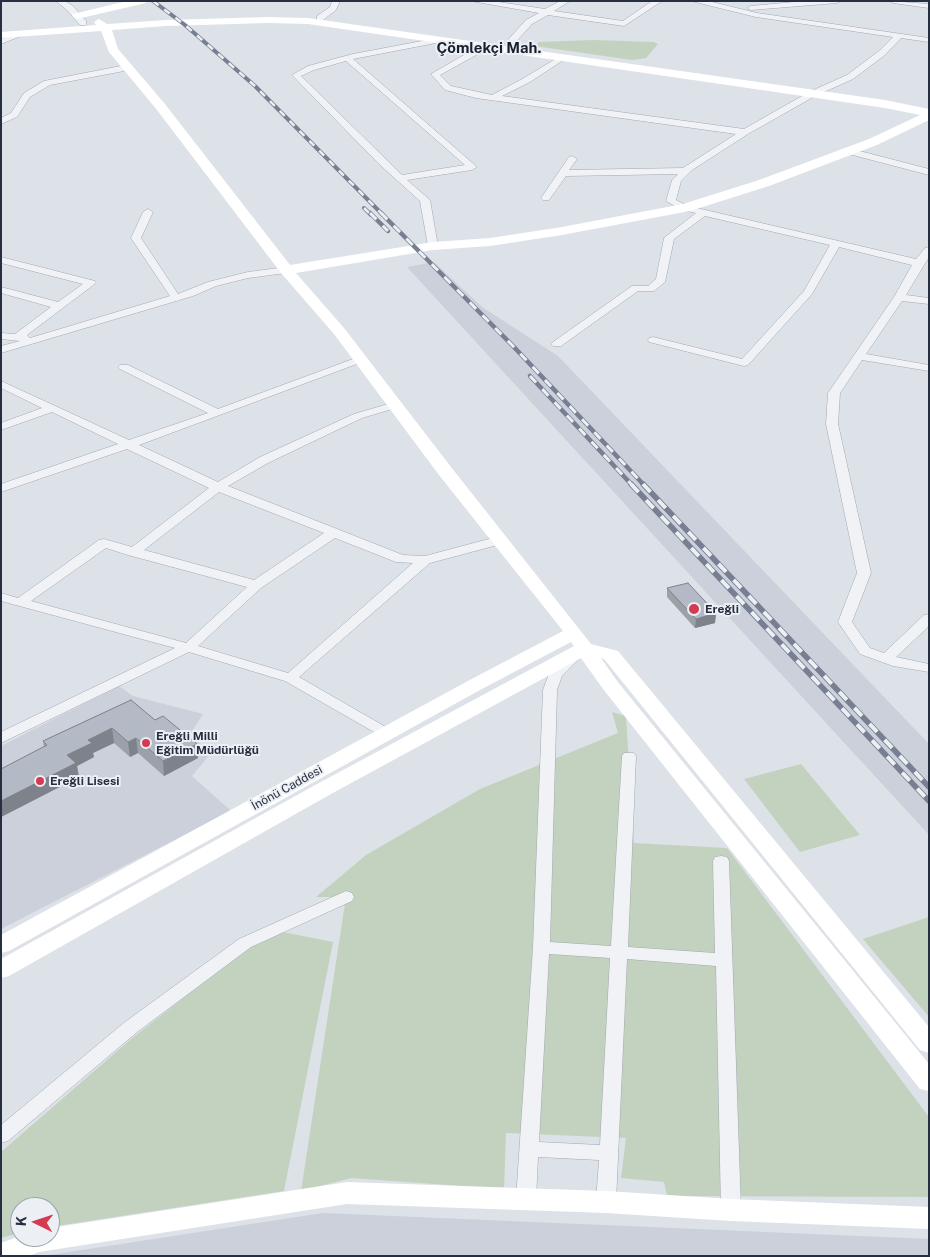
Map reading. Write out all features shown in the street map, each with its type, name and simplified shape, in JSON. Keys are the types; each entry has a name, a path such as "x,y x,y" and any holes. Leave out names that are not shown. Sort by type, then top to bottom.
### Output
{"main road":[{"path":"1,35 18,34 78,23 142,1"},
{"path":"102,25 230,16 296,15 509,44 816,92 904,107 929,114"},
{"path":"1,30 78,23 102,25 268,20 308,21 816,92 929,104"},
{"path":"78,23 121,69 159,116 172,123"},
{"path":"102,25 113,50 161,106 172,123 286,270 361,359 580,641 622,700 929,1082"},
{"path":"286,270 433,246 490,242 562,232 685,208 764,183 873,142 929,114"},
{"path":"1,970 324,789 580,641"},
{"path":"580,641 611,655 929,1044"},
{"name":"İnönü Caddesi","path":"1,945 386,733 580,641"},
{"path":"1,1254 39,1241 347,1193 606,1202 731,1210 929,1218"}],"street":[{"path":"60,1 78,23"},
{"path":"320,18 333,8 336,1"},
{"path":"475,1 624,24 658,1"},
{"path":"509,44 530,22 566,1"},
{"path":"695,1 735,8 756,15 929,40"},
{"path":"735,8 836,1"},
{"path":"893,1 929,6"},
{"path":"1,42 18,34"},
{"path":"899,36 882,53 850,77 816,92 745,132 687,170 677,180 671,201 685,208 918,263"},
{"path":"433,246 425,200 382,162 296,75 311,68 438,40"},
{"path":"486,46 435,74 448,88 494,97 745,132"},
{"path":"494,97 527,80 562,58"},
{"path":"348,59 472,167 400,178"},
{"path":"1,121 14,115 28,95 47,83 121,69"},
{"path":"848,151 929,172"},
{"path":"546,198 572,159"},
{"path":"562,174 687,170"},
{"path":"148,212 136,238 176,298"},
{"path":"557,344 636,288 650,288 661,280 669,238 704,212"},
{"path":"653,340 744,363 808,292 836,243"},
{"path":"929,250 918,263 899,296 834,393 832,424 864,573 845,622 865,651 886,659 929,668"},
{"path":"1,260 91,283 16,338"},
{"path":"1,350 176,298 212,284 248,275 286,270"},
{"path":"1,290 59,306"},
{"path":"899,296 929,301"},
{"path":"1,336 37,340"},
{"path":"858,356 929,368"},
{"path":"1,488 130,445 361,359"},
{"path":"124,367 218,413"},
{"path":"1,384 218,487 401,559 425,560 500,540"},
{"path":"133,552 218,487 264,460 349,420 395,405"},
{"path":"1,427 53,408"},
{"path":"1,738 188,647 256,585 333,533"},
{"path":"21,602 104,543 256,585"},
{"path":"290,678 425,560"},
{"path":"1,597 188,647 290,678 386,733"},
{"path":"886,659 929,618"},
{"path":"526,1200 541,947 550,690 555,674 580,641"},
{"path":"606,1202 607,1153 620,951 629,756"},
{"path":"721,861 731,1210"},
{"path":"1,1136 131,1027 245,943 346,897"},
{"path":"541,947 620,951 724,960"},
{"path":"529,1149 607,1153"}],"shaded area":[{"path":"434,262 482,307 558,356 929,744 929,835 407,267"},
{"path":"119,686 133,696 203,714 189,736 212,752 192,776 231,811 1,929 1,746"},
{"path":"323,1213 929,1239 929,1256 43,1256"}],"green space":[{"path":"593,40 654,42 658,44 646,58 632,60 535,46 539,42"},
{"path":"612,712 626,716 634,843 727,848 929,1117 929,1197 667,1196 664,1182 621,1178 626,1138 506,1133 504,1189 351,1178 301,1191 346,897 316,897 366,855 480,789 618,733"},
{"path":"801,764 860,835 800,852 744,779"},
{"path":"929,917 929,1017 863,939"},
{"path":"283,932 333,942 284,1191 60,1225 60,1197 10,1197 10,1236 1,1238 1,1152 131,1039 247,948"}],"building":[{"path":"688,583 716,613 696,619 667,588"},
{"path":"131,700 155,720 163,716 197,744 163,761 136,738 128,742 112,728 88,740 92,743 67,755 76,763 1,801 1,769 47,745 43,741"}],"railway":[{"path":"153,1 185,25 255,86 383,215"},
{"path":"364,208 371,215"},
{"path":"370,213 388,231"},
{"path":"381,213 513,346 644,485"},
{"path":"530,376 632,485"},
{"path":"631,484 929,801"},
{"path":"643,484 929,787"}],"place":[{"name":"Ereğli","path":"694,609"},
{"name":"Ereğli Milli Eğitim Müdürlüğü","path":"146,743"},
{"name":"Ereğli Lisesi","path":"40,781"}],"district":[{"name":"Çömlekçi Mah.","path":"489,48"}]}
